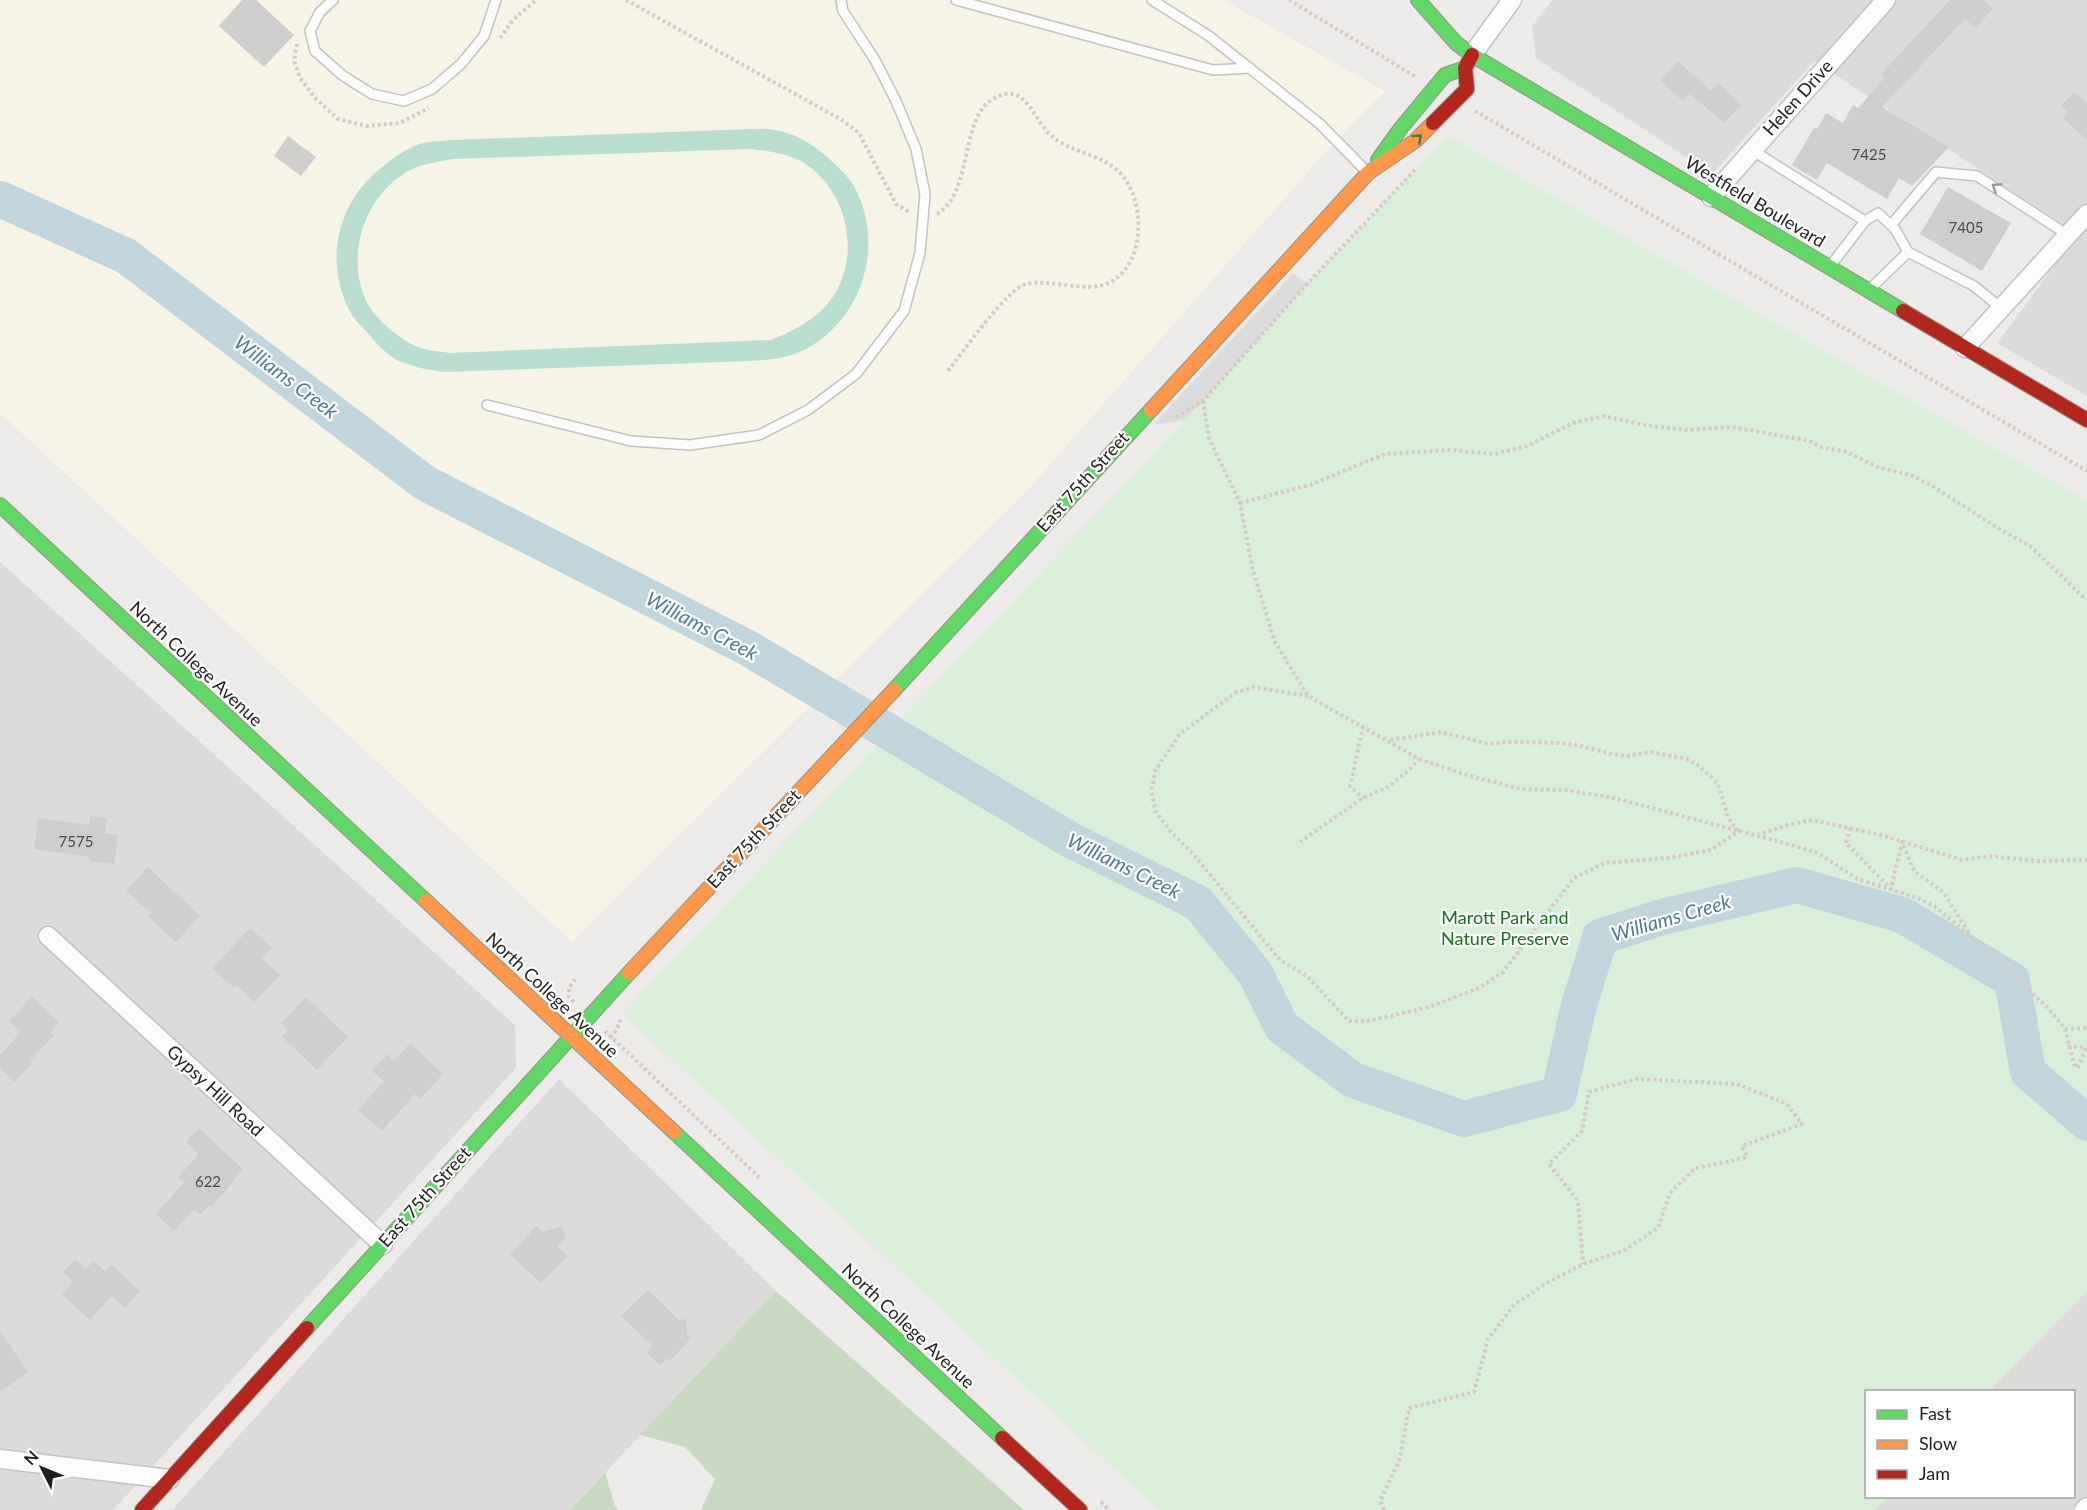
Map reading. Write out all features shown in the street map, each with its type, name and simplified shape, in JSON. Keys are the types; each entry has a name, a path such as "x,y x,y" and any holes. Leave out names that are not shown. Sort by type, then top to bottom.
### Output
{"street":[{"name":"Westfield Boulevard","path":"1418,0 1456,43 1468,62 1711,197 2087,420"},
{"name":"East 75th Street","path":"142,1510 570,1036 971,607 1119,442 1369,172 1401,128 1445,75 1468,62 1512,0"},
{"name":"Helen Drive","path":"1711,197 1886,0"},
{"name":"East 75th Street","path":"1369,172 1415,141 1467,88 1468,62"},
{"path":"1965,348 2087,214"},
{"name":"North College Avenue","path":"0,505 1080,1510"},
{"name":"Gypsy Hill Road","path":"48,936 383,1245"},
{"path":"0,1459 170,1479"}],"lane":[{"path":"333,0 320,12 310,31 315,51 342,75 372,94 404,101 432,90 461,64 484,36 496,0"},
{"path":"488,405 631,441 690,444 759,435 808,410 856,374 904,310 920,253 925,194 916,149 896,101 876,60 843,11 841,0"},
{"path":"956,0 1213,70 1250,68"},
{"path":"1152,0 1209,36 1250,68 1320,124 1369,172"},
{"path":"1752,150 1865,221"},
{"path":"1891,225 1936,172 1958,173 1977,176 2068,235"},
{"path":"1829,267 1865,221 1878,213 1891,225 1908,252 1974,286 2001,308"},
{"path":"1869,291 1908,252"}],"path":[{"path":"500,39 513,20 536,0"},
{"path":"626,0 842,120 860,133 896,204 908,213 937,214 951,200 959,182 976,118 990,100 1006,93 1021,97 1044,130 1059,142 1117,169 1128,182 1136,203 1138,245 1129,266 1114,281 1098,286 1026,284 1010,295 948,371"},
{"path":"1288,0 1423,81"},
{"path":"298,38 294,61 300,78 315,98 338,119 366,126 400,123 434,105"},
{"path":"1472,109 2087,471"},
{"path":"1173,419 1203,401 1334,254 1424,162"},
{"path":"1203,401 1209,438 1240,503 1253,571 1275,642 1308,696"},
{"path":"1240,503 1310,485 1385,454 1450,450 1494,454 1527,446 1573,423 1603,416 1645,426 1685,429 1732,427 1810,441 1821,447 1844,451 1877,467 1913,476 2030,546 2082,596 2087,598"},
{"path":"1738,831 1711,850 1668,858 1605,863 1574,878 1503,972 1479,987 1429,1006 1368,1021 1349,1021 1307,976 1280,960 1194,855 1171,832 1156,812 1151,791 1156,770 1180,734 1235,693 1254,687 1308,696 1419,759 1470,776 1521,789 1567,790 1614,798 1738,831 1756,836 1818,854 1857,879 1891,889 1934,906 1972,937 2048,1008 2065,1029 2068,1046 2074,1064 2078,1068 2086,1047 2068,1046"},
{"path":"1363,726 1350,787 1363,798"},
{"path":"1390,741 1441,732 1489,744 1558,743 1627,756 1651,752 1687,759 1699,766 1718,784 1728,818 1738,831"},
{"path":"1300,842 1363,798 1388,787 1409,771 1419,759"},
{"path":"1756,836 1812,820 1881,835 1962,860 1990,856 2037,861 2087,860"},
{"path":"1850,828 1846,843 1891,889"},
{"path":"1891,889 1902,842"},
{"path":"1902,842 1914,871 1942,892 1972,937"},
{"path":"569,997 569,987 576,978"},
{"path":"2065,1029 2087,1028"},
{"path":"1384,1510 1380,1502 1399,1461 1409,1408 1474,1392 1488,1339 1515,1305 1545,1284 1583,1264 1623,1251 1658,1228 1670,1193 1694,1169 1747,1157 1742,1146 1802,1124 1787,1104 1737,1084 1636,1079 1589,1092 1582,1131 1549,1164 1578,1201 1583,1264"}],"shaded area":[{"path":"0,0 1223,0 1385,91 1336,140 1032,485 572,942 0,413"},
{"path":"1552,0 2087,0 2087,396 1997,343 2078,234 1814,61 1712,174 1536,58 1532,27"},
{"path":"1293,273 1307,284 1203,401 1184,420 1153,425"},
{"path":"0,562 515,1025 516,1068 113,1510 0,1510"},
{"path":"559,1079 776,1291 570,1510 172,1510"},
{"path":"2087,1291 2087,1510 1874,1510 1887,1498 2075,1498 2075,1390 1990,1390"}],"green space":[{"path":"760,129 771,129 788,134 802,139 820,151 841,170 854,186 863,208 868,231 868,254 864,276 855,298 843,317 827,334 808,348 780,358 445,372 409,365 385,351 352,315 343,296 338,276 339,236 344,217 353,199 381,168 399,154 420,144 452,140","holes":["751,149 794,158 807,165 823,179 835,196 843,214 847,234 847,255 843,275 835,294 822,310 810,319 792,331 771,340 449,353 422,348 398,335 373,312 362,289 358,270 358,251 368,215 390,184 416,167 453,159"]},
{"name":"Marott Park and Nature Preserve","path":"1448,136 2087,501 2087,1291 1990,1390 1865,1390 1865,1498 1887,1498 1874,1510 1158,1510 622,1014 1203,401 1307,284"},
{"path":"776,1291 1024,1510 701,1510 715,1479 685,1447 640,1435"},
{"path":"605,1473 618,1510 570,1510"}],"building":[{"path":"242,0 256,0 294,35 264,67 219,26"},
{"path":"1950,0 1983,0 1993,9 1975,28 1965,19 1882,107 1949,147 1912,186 1899,178 1887,199 1827,163 1817,180 1792,165 1814,128 1817,129 1826,113 1843,123 1853,105 1858,108 1885,77 1881,74"},
{"path":"1678,61 1711,91 1718,83 1741,105 1724,123 1690,94 1683,101 1660,80"},
{"path":"2074,92 2087,103 2087,140 2063,118 2068,112 2061,106"},
{"path":"288,136 316,157 301,176 274,156"},
{"path":"1948,187 2011,223 1982,271 1920,234"},
{"path":"90,816 106,818 105,833 118,835 114,864 89,861 90,857 34,849 38,818 89,825"},
{"path":"148,867 200,916 176,942 148,917 151,913 126,891"},
{"path":"250,928 272,948 262,958 280,975 254,1002 236,985 234,988 212,968"},
{"path":"32,997 59,1022 51,1032 54,1035 30,1061 32,1063 15,1082 0,1068 0,1055 21,1032 9,1021"},
{"path":"306,997 348,1037 317,1070 282,1037 288,1030 281,1023"},
{"path":"410,1043 443,1074 420,1099 415,1094 382,1131 358,1110 384,1081 372,1071 387,1054 394,1061"},
{"path":"199,1128 243,1169 212,1207 209,1205 200,1215 194,1210 174,1231 156,1214 184,1182 178,1177 199,1154 186,1142"},
{"path":"536,1226 543,1232 562,1226 566,1237 557,1247 568,1256 541,1283 510,1255"},
{"path":"75,1259 86,1269 93,1261 105,1271 111,1264 140,1291 125,1308 112,1296 90,1320 62,1294 73,1282 63,1272"},
{"path":"648,1290 679,1320 686,1319 687,1334 691,1338 670,1361 667,1358 660,1365 647,1353 653,1346 621,1316"},
{"path":"0,1331 28,1372 0,1392"}],"waterway":[{"name":"Williams Creek","path":"0,199 126,256 425,483 746,647 1067,838 1198,903 1255,973 1282,1027 1353,1080 1464,1119 1559,1094 1578,1009 1600,937 1662,917 1797,885 1902,915 2012,980 2028,1072 2087,1123"}],"traffic: fast":[{"path":"1418,0 1456,43 1472,55 1903,311"},
{"path":"1378,160 1445,75 1465,68"},
{"path":"894,690 1151,410"},
{"path":"0,505 426,901"},
{"path":"307,1328 629,973"},
{"path":"674,1132 1002,1438"}],"traffic: slow":[{"path":"1151,410 1368,173 1415,141 1433,123"},
{"path":"629,973 894,690"},
{"path":"426,901 674,1132"}],"traffic: jam":[{"path":"1433,123 1467,89 1465,68 1472,55"},
{"path":"1903,311 2087,420"},
{"path":"142,1510 307,1328"},
{"path":"1002,1438 1080,1510"}]}
